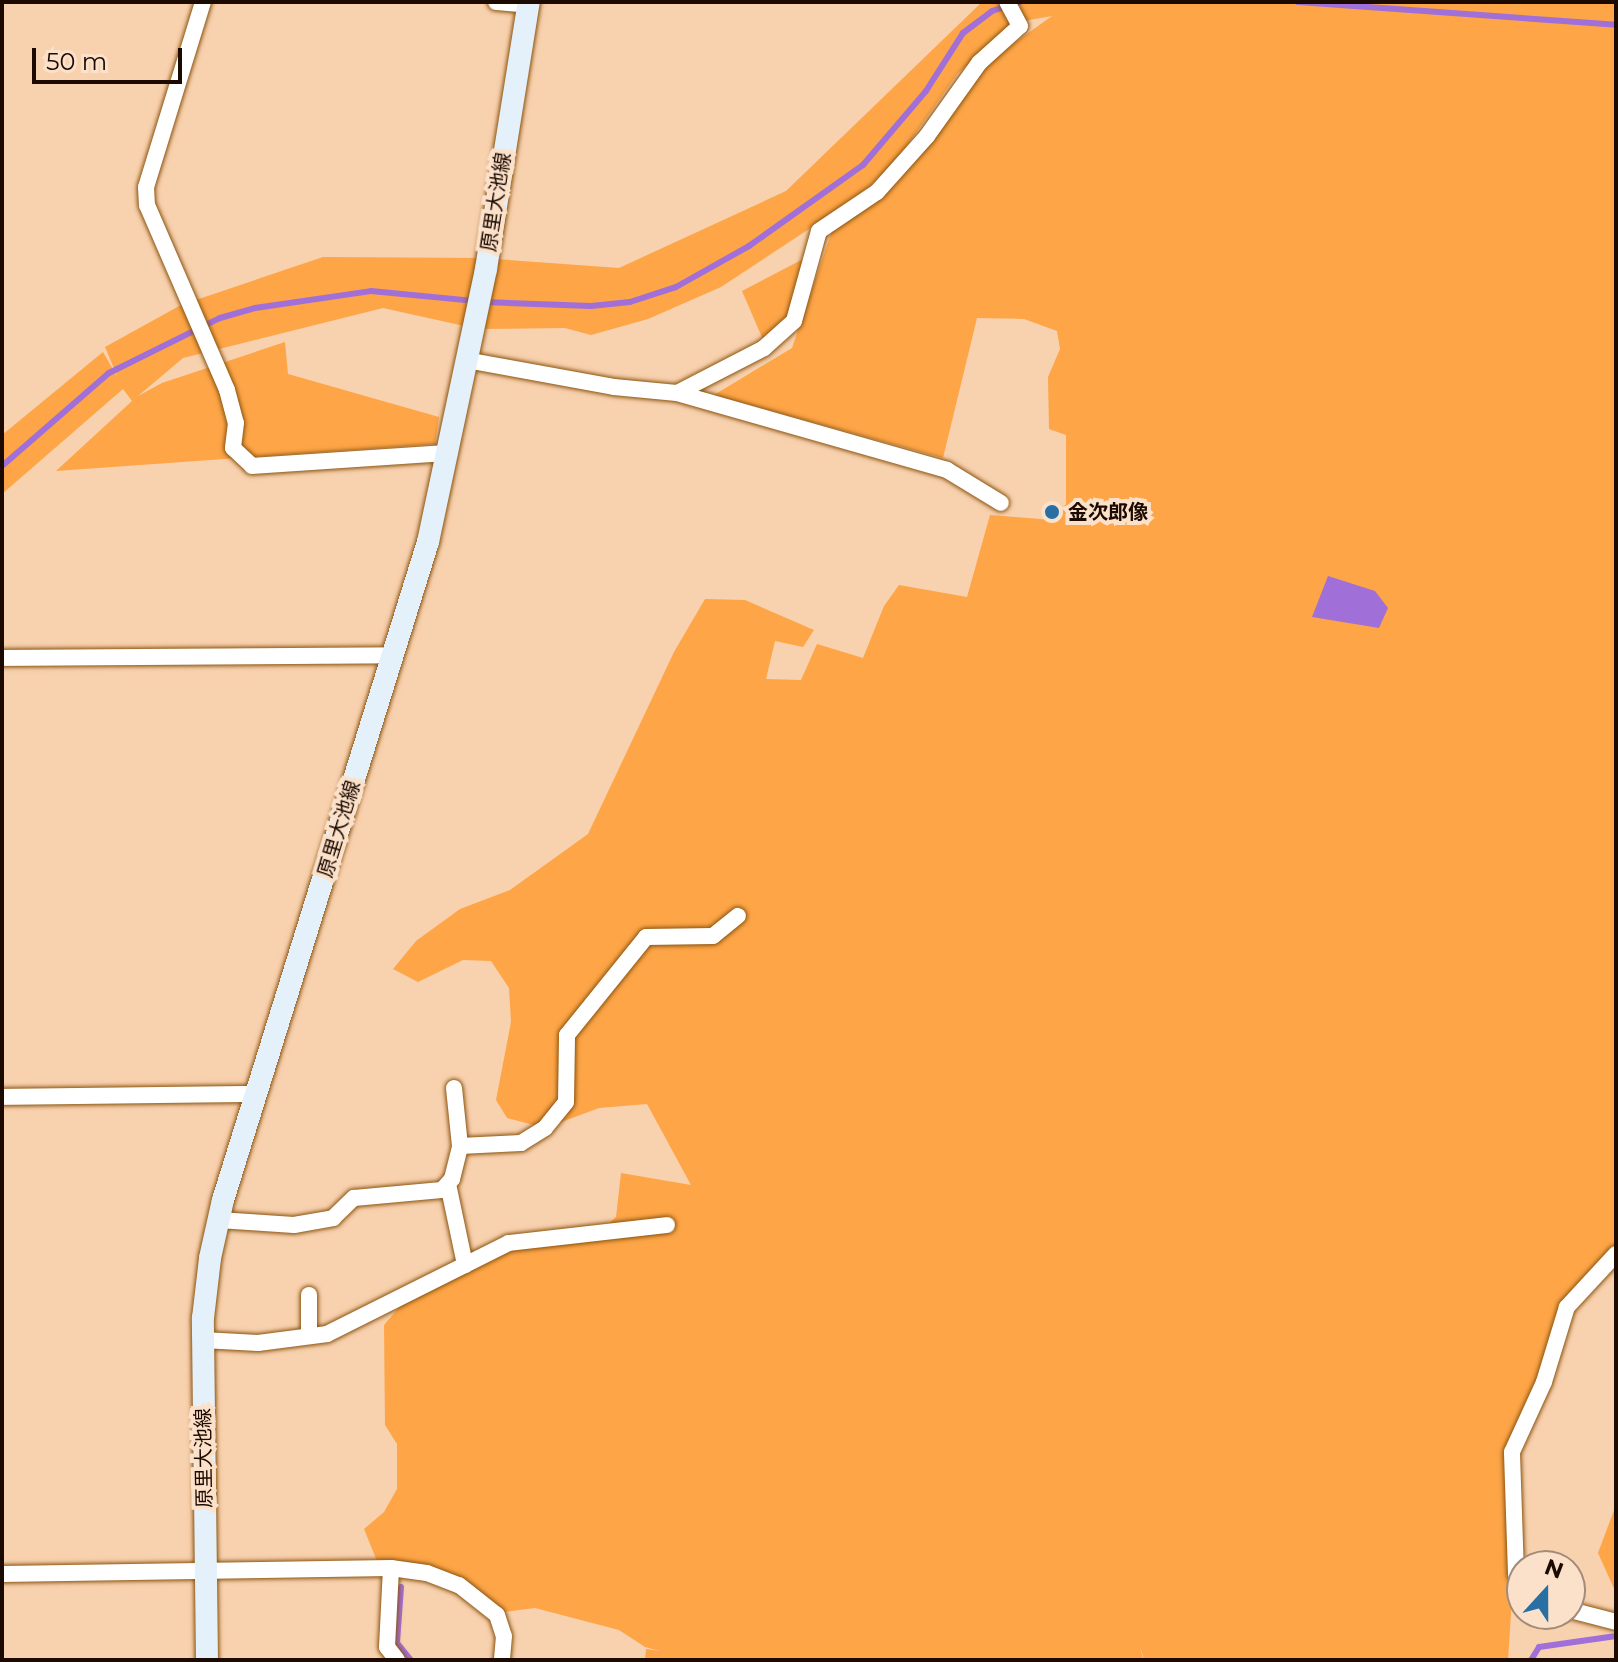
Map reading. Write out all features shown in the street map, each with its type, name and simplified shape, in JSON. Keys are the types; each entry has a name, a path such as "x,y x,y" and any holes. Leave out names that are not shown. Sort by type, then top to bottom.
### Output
{"main road":[{"name":"原里大池線","path":"207,1660 203,1340 210,1258 257,1094 428,542 450,453 486,269 529,4"}],"street":[{"path":"203,2 146,187 147,205 211,351 236,423 233,448 252,466 450,453"},
{"path":"496,2 529,4"},
{"path":"677,393 764,348 794,321 819,231 877,192 927,136 979,63 1020,26 1007,2"},
{"path":"466,360 614,387 677,393 947,470 1001,503"},
{"path":"2,658 394,655"},
{"path":"460,1146 521,1143 545,1128 566,1102 567,1035 646,937 713,936 738,916"},
{"path":"219,1220 294,1225 333,1218 354,1198 442,1190 452,1179 460,1146 454,1088"},
{"path":"2,1097 257,1094"},
{"path":"448,1184 465,1265"},
{"path":"203,1340 258,1343 327,1334 509,1243 667,1225"},
{"path":"1515,1550 1512,1452 1544,1382 1567,1307 1616,1254"},
{"path":"309,1295 309,1335"},
{"path":"391,1568 387,1647 397,1660"},
{"path":"2,1574 391,1568 427,1573 459,1585 497,1615 504,1636 502,1660"},
{"path":"1586,1614 1616,1622"}],"shaded area":[{"path":"982,2 999,2 1014,25 958,73 898,158 862,194 721,287 648,319 591,335 565,328 478,329 383,308 183,358 138,396 162,383 285,342 288,374 439,417 435,444 56,471 132,401 123,389 2,494 2,435 103,352 118,378 105,347 181,305 323,257 481,258 619,268 786,191"},
{"path":"1018,2 1616,2 1616,1256 1563,1321 1512,1452 1513,1550 1506,1550 1506,1630 1510,1630 1508,1660 1144,1660 1140,1646 1143,1660 645,1660 646,1649 660,1651 645,1647 619,1630 535,1608 495,1613 474,1589 377,1561 364,1529 384,1512 397,1489 397,1444 385,1425 384,1325 414,1290 509,1243 604,1228 616,1217 621,1173 691,1185 647,1104 599,1108 545,1128 507,1118 496,1100 511,1022 509,988 491,961 463,960 418,982 393,969 416,941 460,909 510,890 588,834 674,652 705,599 745,600 814,630 803,647 775,641 766,679 801,680 817,644 863,658 884,606 899,585 967,597 990,515 1052,520 1066,504 1066,435 1049,429 1048,377 1060,349 1057,331 1024,319 977,318 943,458 714,395 792,348 832,231 992,59 1052,16 1024,21"},
{"path":"807,257 784,327 764,342 742,291"},
{"path":"1328,576 1375,591 1388,608 1379,628 1312,617"},
{"path":"1616,1505 1616,1593 1598,1553"}],"waterway":[{"path":"485,302 591,306 630,302 676,287 749,246 863,165 926,91 963,33 992,11 1020,2"},
{"path":"1298,2 1616,25"},
{"path":"2,466 109,373 220,318 255,308 371,291 474,301"},
{"path":"401,1587 397,1643 411,1660"},
{"path":"1531,1660 1539,1647 1616,1636"}],"place":[{"name":"金次郎像","path":"1052,512"}]}
